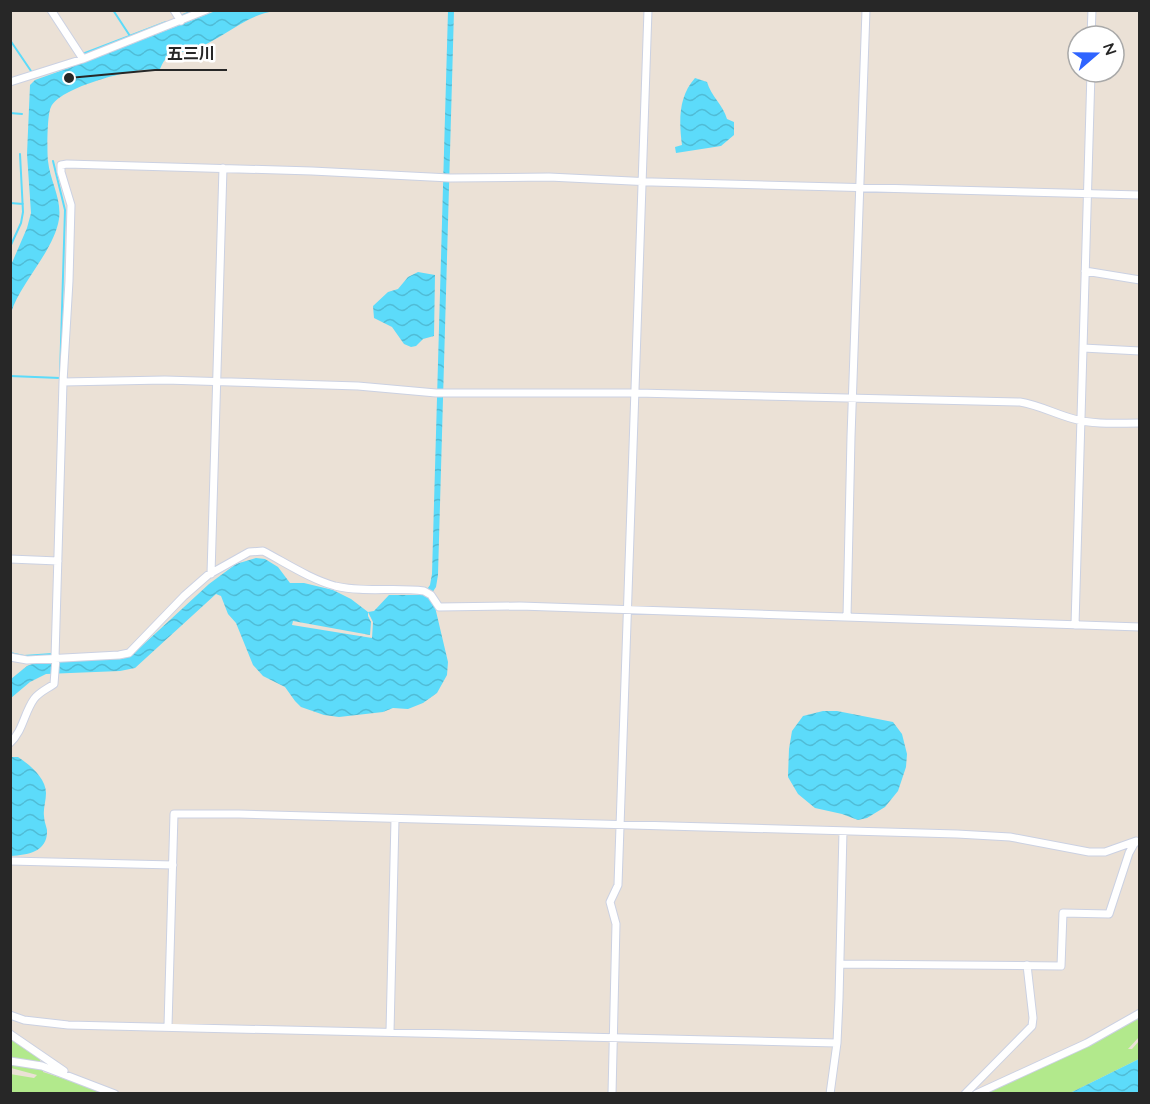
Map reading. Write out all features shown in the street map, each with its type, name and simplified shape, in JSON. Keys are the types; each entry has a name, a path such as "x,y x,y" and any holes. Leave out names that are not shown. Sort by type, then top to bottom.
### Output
{"street":[{"path":"51,10 83,59"},
{"path":"174,10 181,21"},
{"path":"10,82 83,59 206,10"},
{"path":"612,1094 616,924 610,902 618,885 621,824 648,10"},
{"path":"847,617 866,10"},
{"path":"1075,625 1091,84"},
{"path":"10,743 20,731 33,700 54,684 56,675 63,382 71,205 61,172 62,165 1140,195"},
{"path":"211,574 223,168"},
{"path":"1085,271 1140,280"},
{"path":"1083,348 1140,351"},
{"path":"63,382 165,380 358,386 436,393 636,393 1020,402 1033,404 1081,421 1140,423"},
{"path":"10,657 27,660 118,656 129,653 184,596 211,574 254,550 263,551 334,586 428,593 438,607 520,606 1140,627"},
{"path":"10,559 58,561"},
{"path":"168,1026 174,814 621,824 1010,837 1089,852 1105,852 1138,841"},
{"path":"390,1032 395,819"},
{"path":"831,1094 837,1043 843,831"},
{"path":"840,964 1061,966 1063,913 1109,914 1129,853 1138,841"},
{"path":"10,861 173,865"},
{"path":"965,1094 1032,1026 1027,966"},
{"path":"976,1094 1087,1043 1140,1013"},
{"path":"10,1015 24,1020 68,1025 837,1043"},
{"path":"10,1034 74,1078"},
{"path":"10,1061 42,1066 115,1094"}],"green space":[{"path":"1139,1017 1139,1037 1128,1049 1132,1049 1139,1041 1139,1059 1070,1093 984,1094 1068,1056"},
{"path":"10,1037 41,1059 39,1062 11,1058"},
{"path":"11,1063 43,1069 43,1072 108,1093 11,1093 10,1074 34,1078 37,1075 11,1068"}],"water":[{"path":"218,10 275,11 254,17 205,45 170,56 164,60 160,69 133,71 92,82 66,93 51,107 47,142 48,161 59,204 59,219 51,243 15,302 11,313 11,265 31,213 27,154 30,85 35,80"},
{"path":"448,11 454,11 438,575 436,587 429,597 435,607 448,662 447,675 437,693 423,703 408,709 393,708 383,712 339,717 324,715 301,707 285,687 263,676 253,665 236,623 228,614 221,596 216,594 135,668 120,671 46,674 30,682 11,698 11,679 27,666 37,662 122,659 132,655 209,584 236,564 256,558 265,559 278,567 290,583 304,583 333,590 351,599 368,612 374,611 389,595 423,595 430,585"},
{"path":"695,78 707,82 727,119 734,122 734,135 721,146 676,153 675,147 682,145 680,119 685,93"},
{"path":"418,272 435,275 434,336 423,339 416,346 411,347 404,344 392,327 374,318 373,306 388,292 398,289 408,277"},
{"path":"823,711 837,711 893,722 902,734 907,754 906,767 898,791 885,807 867,818 858,820 815,808 798,794 788,777 792,731 803,716"},
{"path":"18,757 27,764 43,782 46,793 44,818 47,830 41,848 24,855 11,856 10,759"},
{"path":"1139,1059 1139,1093 1070,1093"}],"pier":[{"path":"368,612 373,622 372,638 292,625 293,621 370,635 371,622"}],"waterway":[{"path":"113,10 130,36"},
{"path":"183,15 195,10"},
{"path":"85,53 166,22"},
{"path":"10,40 31,71"},
{"path":"10,113 22,114"},
{"path":"10,247 21,223 23,212 20,154"},
{"path":"53,161 65,210 60,376"},
{"path":"10,203 23,204"},
{"path":"10,376 60,378"},
{"path":"10,653 24,656 52,654"}],"place":[{"name":"五三川","path":"69,78"}]}
